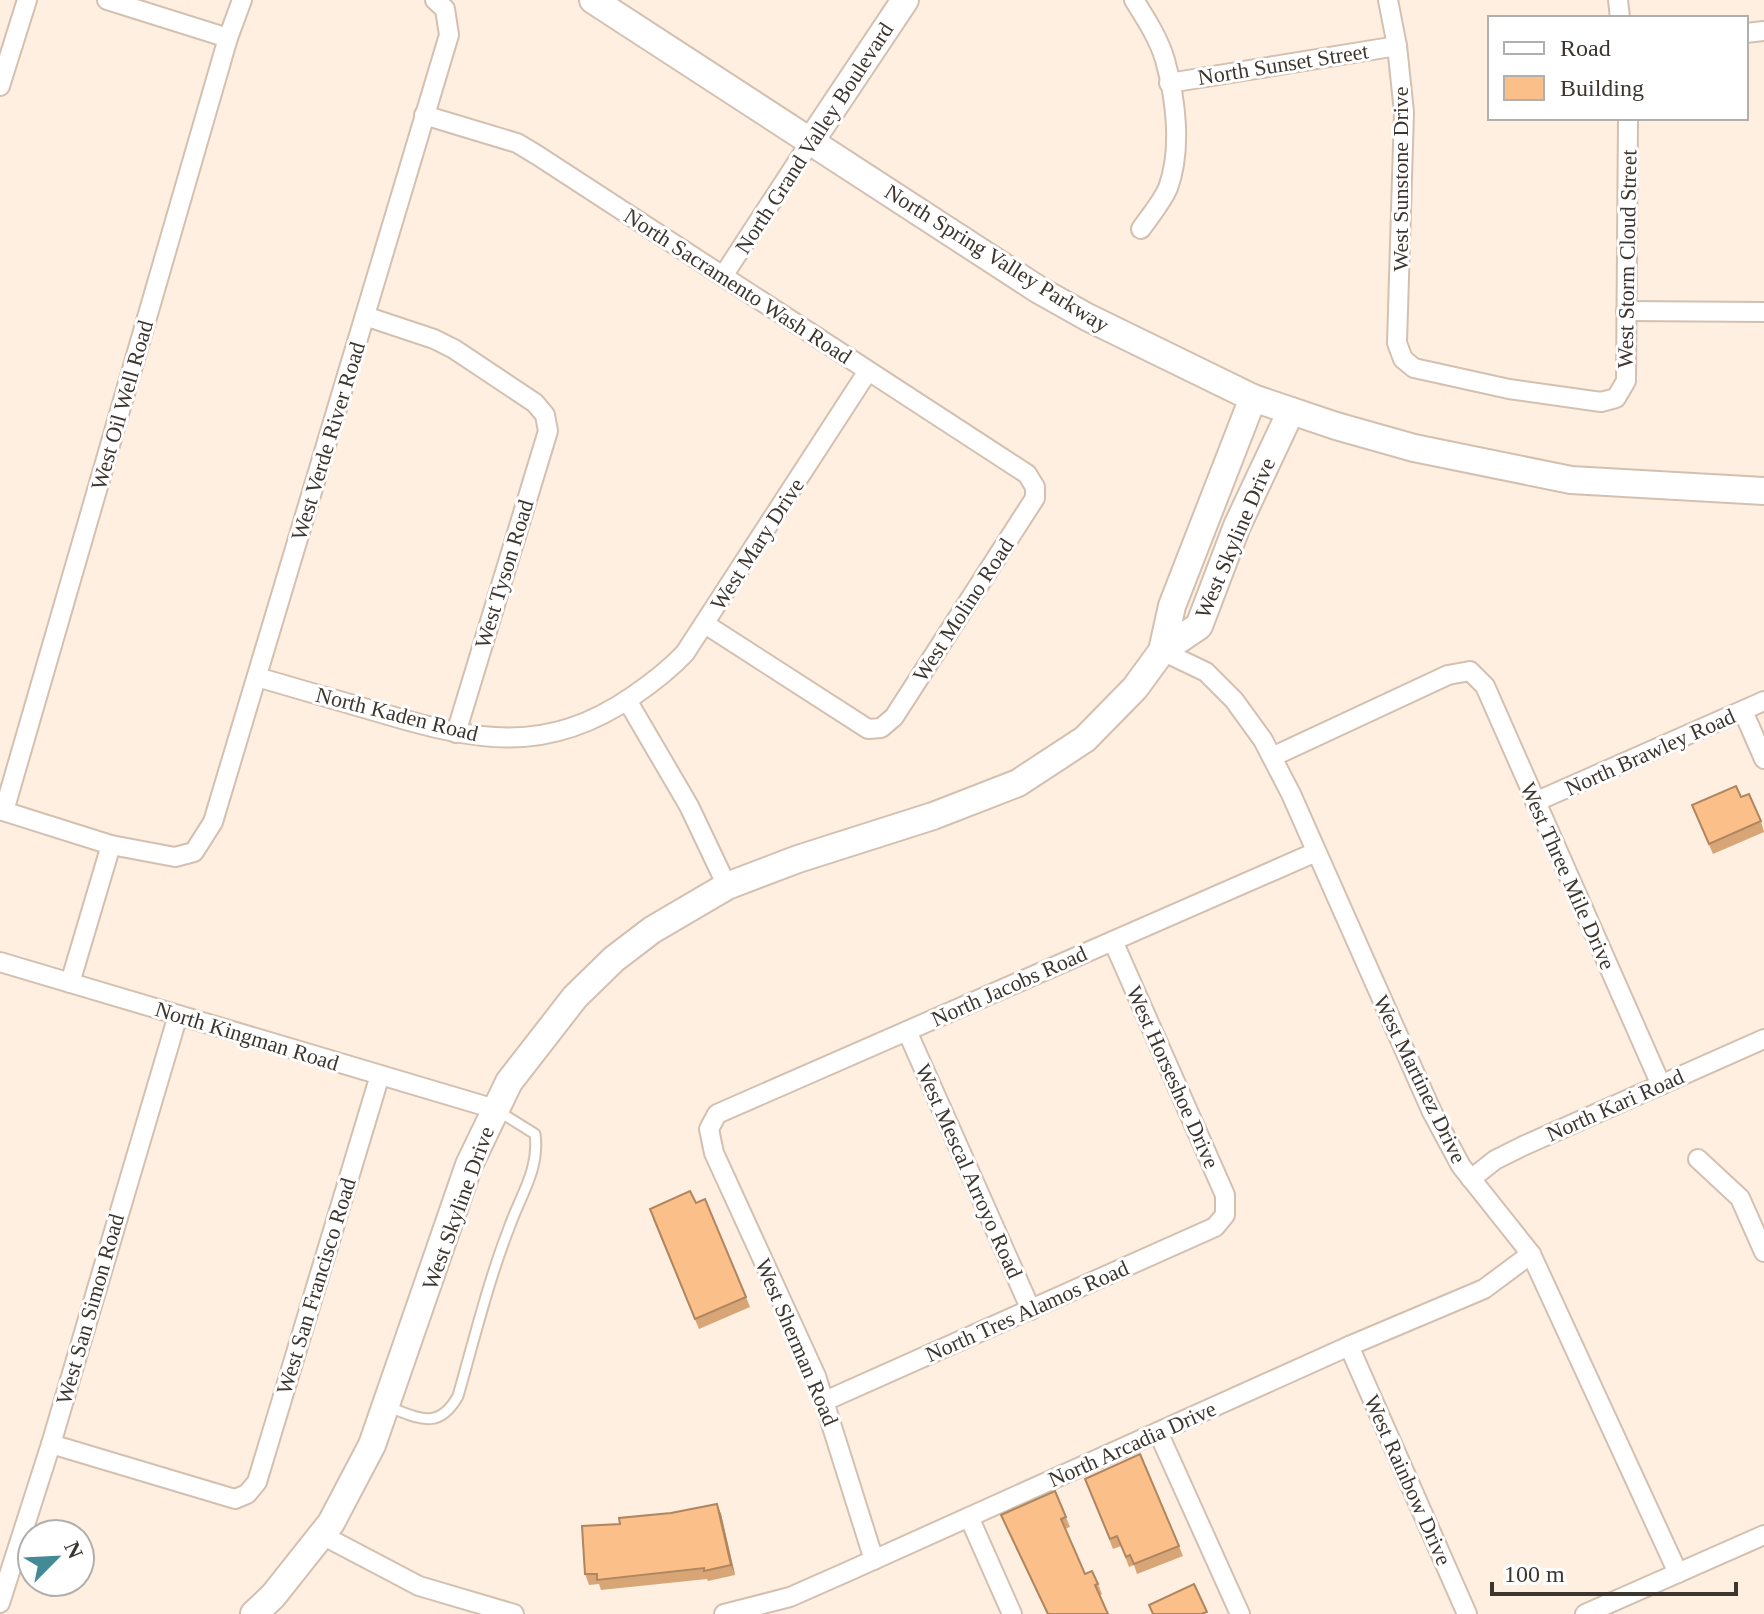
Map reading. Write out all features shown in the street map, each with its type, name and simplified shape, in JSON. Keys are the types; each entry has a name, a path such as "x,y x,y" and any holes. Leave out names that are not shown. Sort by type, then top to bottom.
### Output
{"street":[{"path":"0,86 27,0"},
{"path":"107,0 228,38"},
{"name":"West Oil Well Road","path":"2,811 228,38 242,0"},
{"name":"West Verde River Road","path":"111,845 175,857 194,852 213,822 449,35 445,9 435,0"},
{"name":"North Spring Valley Parkway","path":"593,0 1075,311 1253,398 1414,448 1571,480 1764,491"},
{"name":"North Grand Valley Boulevard","path":"723,276 905,0"},
{"path":"1134,0 1165,60 1176,143 1167,191 1141,229"},
{"name":"West Sunstone Drive","path":"1388,0 1397,46 1404,112 1397,343 1403,359 1414,368 1509,389 1601,402 1616,398"},
{"name":"North Sunset Street","path":"1169,83 1397,46"},
{"name":"North Sacramento Wash Road","path":"424,115 517,143 1027,474 1035,487"},
{"name":"West Storm Cloud Street","path":"1616,398 1626,381 1628,120"},
{"path":"1626,311 1764,312"},
{"name":"West Tyson Road","path":"365,316 434,339 454,349 535,403 545,415 548,431 456,733"},
{"name":"West Mary Drive","path":"627,700 670,669 705,624 868,371"},
{"name":"West Skyline Drive","path":"1162,651 1172,606 1253,398"},
{"name":"West Skyline Drive","path":"254,1614 273,1596 331,1523 372,1445 469,1165 509,1082 575,997 614,959 652,930 727,886 798,859 933,816 1018,783 1085,739 1135,688 1162,651 1199,626 1237,526 1291,411"},
{"name":"West Molino Road","path":"705,624 868,729 881,728 894,717 1035,498 1035,487"},
{"name":"West Martinez Drive","path":"1162,651 1206,672 1234,700 1272,757 1432,1112 1471,1179 1531,1254 1678,1573"},
{"name":"West Three Mile Drive","path":"1272,757 1448,675 1470,671 1485,686 1661,1085"},
{"name":"North Kaden Road","path":"257,677 456,733 486,738 543,735 587,722 627,700"},
{"path":"627,700 689,806 727,886"},
{"name":"North Brawley Road","path":"1535,802 1764,701"},
{"path":"1743,711 1764,759"},
{"path":"2,811 111,845 70,983"},
{"name":"North Jacobs Road","path":"709,1129 717,1114 1316,852"},
{"name":"West Horseshoe Drive","path":"1113,941 1225,1195 1225,1215"},
{"name":"North Kingman Road","path":"0,962 495,1109"},
{"name":"West San Simon Road","path":"0,1603 51,1444 178,1015"},
{"name":"West Mescal Arroyo Road","path":"907,1031 1031,1310"},
{"name":"North Kari Road","path":"1471,1179 1495,1160 1764,1039"},
{"name":"West San Francisco Road","path":"51,1444 235,1499 247,1494 257,1482 380,1075"},
{"name":"West Sherman Road","path":"709,1129 714,1153 825,1401 874,1560"},
{"path":"1698,1159 1740,1198 1764,1252"},
{"name":"North Tres Alamos Road","path":"825,1401 1215,1227 1225,1215"},
{"name":"North Arcadia Drive","path":"724,1614 784,1607 874,1560 1349,1346 1484,1289 1531,1254"},
{"name":"West Rainbow Drive","path":"1349,1346 1467,1614"},
{"path":"1158,1432 1240,1614"},
{"path":"969,1517 1012,1614"},
{"path":"322,1535 419,1586 514,1614"},
{"path":"1585,1614 1764,1535"}],"lane":[{"path":"386,1406 414,1417 435,1418 449,1412 458,1396 508,1228 538,1151 535,1134 495,1109"}],"building":[{"path":"1736,786 1741,797 1749,794 1761,821 1709,844 1692,805"},
{"path":"690,1191 696,1203 705,1199 746,1297 695,1319 650,1209"},
{"path":"1140,1454 1179,1546 1134,1564 1130,1555 1126,1557 1117,1536 1110,1539 1085,1479"},
{"path":"1055,1491 1066,1517 1061,1519 1085,1574 1092,1571 1108,1614 1048,1614 1001,1515"},
{"path":"717,1504 731,1565 704,1571 704,1568 597,1580 597,1574 585,1574 582,1526 620,1524 619,1518 671,1513"},
{"path":"1194,1584 1207,1612 1153,1614 1149,1605"}]}
